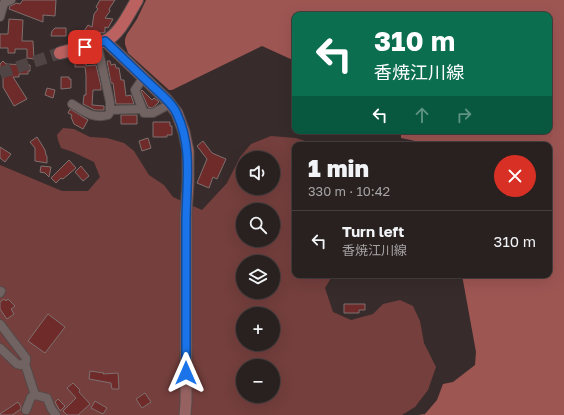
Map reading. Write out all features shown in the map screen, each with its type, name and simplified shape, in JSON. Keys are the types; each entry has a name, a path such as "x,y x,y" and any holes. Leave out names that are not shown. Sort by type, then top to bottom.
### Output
{"main road":[{"path":"60,53 110,39 137,0"}],"street":[{"path":"0,17 6,1"},
{"path":"101,42 144,78 167,100 177,113 184,132 188,151 186,213 185,415"},
{"path":"72,104 94,116 108,115 110,112 110,102 101,42"},
{"path":"144,78 135,90 144,113 153,113 170,104"},
{"path":"110,110 142,109"},
{"path":"0,324 26,358 27,361 25,364 35,394"},
{"path":"0,348 17,364 25,364"},
{"path":"26,410 31,397 35,394"},
{"path":"35,394 47,398 56,415"}],"shaded area":[{"path":"146,0 564,0 564,415 418,415 425,414 437,400 443,384 453,382 475,365 476,352 463,278 552,278 552,142 420,142 401,138 401,134 552,134 552,12 292,12 292,60 262,46 172,90 169,90 128,53 125,39"},
{"path":"63,128 74,129 90,137 107,138 124,143 134,151 149,175 164,185 173,197 202,210 227,183 236,165 236,195 280,195 280,151 245,151 251,144 271,136 296,138 308,142 292,142 292,278 331,278 325,288 333,312 351,320 373,314 383,304 400,300 413,306 420,321 424,343 436,367 428,390 415,407 402,415 0,415 0,165 62,191 88,191 100,177 94,162 61,148 57,135"}],"building":[{"path":"23,0 56,0 55,16 43,15 43,22 9,9 10,6 16,3 20,4"},
{"path":"100,0 115,0 105,18 113,19 108,28 105,27 105,32 93,32 89,38 87,38 82,34 88,25 92,27 94,14 98,9 96,7"},
{"path":"9,19 23,20 22,41 33,41 34,59 27,58 27,49 15,49 15,53 8,53 8,48 0,48 0,34 8,34"},
{"path":"55,28 66,28 66,36 51,36 52,31"},
{"path":"82,55 86,58 86,66 96,65 101,86 101,90 93,90 92,105 104,106 104,110 95,110 83,104 84,95 86,95 85,67 75,67 75,57"},
{"path":"3,61 6,64 30,65 30,71 28,71 28,74 19,74 19,77 13,77 27,99 14,106 3,87 3,71 0,74 0,64"},
{"path":"107,61 110,61 111,65 115,64 116,68 119,68 121,80 124,80 126,96 131,95 134,104 116,104 113,83 111,83"},
{"path":"61,77 69,77 69,79 71,79 71,88 61,89"},
{"path":"47,88 55,90 53,98 45,95"},
{"path":"142,90 152,100 154,98 159,102 152,108 148,107 141,91"},
{"path":"70,109 88,120 83,129 74,124 71,117 72,115 68,113"},
{"path":"121,115 137,115 137,124 121,124"},
{"path":"153,122 170,122 170,126 172,126 172,135 167,135 167,137 153,137"},
{"path":"37,137 45,150 47,163 35,161 35,148 30,142"},
{"path":"148,138 151,148 142,151 139,141"},
{"path":"203,141 212,153 226,159 217,179 213,177 209,188 197,183 207,159 197,146"},
{"path":"0,147 11,154 5,162 0,158"},
{"path":"69,160 76,168 56,183 51,178"},
{"path":"41,166 51,167 49,177 45,173 40,172"},
{"path":"81,166 89,176 83,181 75,172"},
{"path":"4,299 6,301 8,299 15,306 11,309 14,314 7,319 0,309 0,302"},
{"path":"344,304 365,304 365,310 359,310 359,313 344,313"},
{"path":"48,314 65,327 45,353 28,341"},
{"path":"90,371 104,373 103,374 118,373 119,389 112,389 111,383 89,379"},
{"path":"73,383 90,404 78,415 67,415 63,411 76,398 67,388"},
{"path":"145,393 151,402 142,408 136,399"},
{"path":"58,399 65,406 60,411 55,402"},
{"path":"95,401 107,408 103,414 91,408"},
{"path":"18,402 21,409 12,415 0,415 0,414"}],"tunnel":[{"path":"0,73 60,53"}],"route":[{"path":"85,47 105,41 167,100 177,113 184,132 188,151 186,213 186,373"}]}
